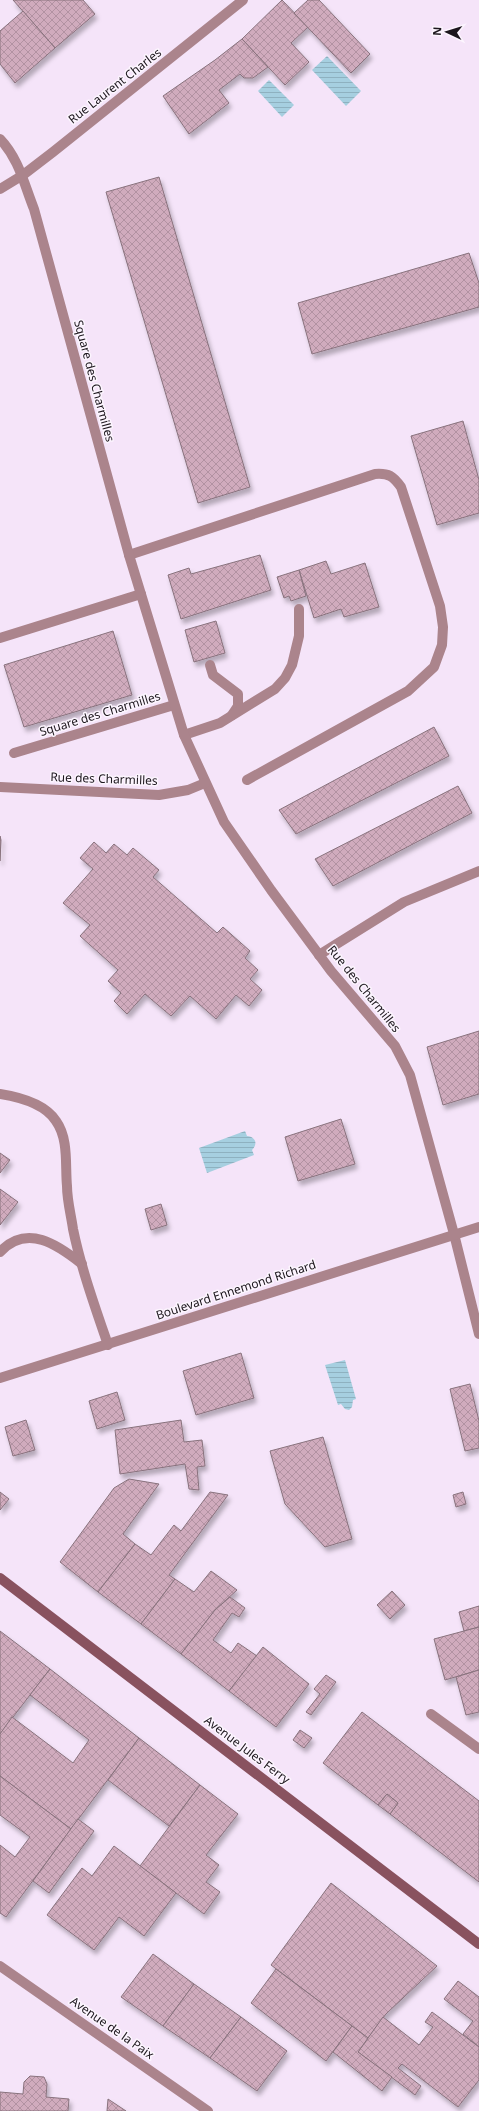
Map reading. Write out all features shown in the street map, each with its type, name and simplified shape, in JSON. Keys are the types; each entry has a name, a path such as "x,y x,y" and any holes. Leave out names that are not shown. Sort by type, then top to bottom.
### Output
{"main road":[{"name":"Avenue Jules Ferry","path":"0,1578 479,1944"}],"street":[{"name":"Rue Laurent Charles","path":"0,188 23,175 243,0"},
{"path":"0,139 14,156 23,175"},
{"name":"Square des Charmilles","path":"14,753 174,705 129,555 23,175"},
{"path":"129,555 375,474 385,473 393,477 401,488 440,606 443,627 442,645 434,667 408,691 247,780"},
{"path":"0,638 141,594"},
{"path":"184,735 220,723 275,689 285,678 292,665 299,636 299,610"},
{"path":"210,665 213,675 238,694 238,706 232,715"},
{"name":"Rue des Charmilles","path":"174,705 184,735 224,822 271,890 319,955 395,1046 410,1075 454,1234 479,1334"},
{"name":"Rue des Charmilles","path":"0,788 159,795 188,790 205,783"},
{"path":"319,955 404,902 479,871"},
{"path":"0,1094 22,1098 42,1108 56,1121 63,1139 67,1161 67,1187 82,1264 108,1346"},
{"name":"Boulevard Ennemond Richard","path":"0,1378 108,1346 479,1227"},
{"path":"0,1252 10,1243 31,1238 47,1240 63,1248 82,1264"},
{"path":"431,1714 479,1748"},
{"name":"Avenue de la Paix","path":"0,1966 208,2111"}],"water":[{"path":"327,56 361,91 346,106 312,70"},
{"path":"269,80 294,105 282,117 258,91"},
{"path":"245,1131 247,1136 255,1141 254,1148 252,1150 254,1155 207,1173 199,1148"},
{"path":"345,1360 356,1399 353,1400 352,1407 349,1410 345,1409 341,1404 338,1405 325,1365"}],"building":[{"path":"13,0 83,0 95,14 55,48"},
{"path":"282,0 308,27 291,43 309,62 285,85 242,39"},
{"path":"308,0 319,0 370,54 351,73 294,13"},
{"path":"23,11 55,48 15,83 0,64 0,31"},
{"path":"242,39 268,67 253,78 244,78 240,74 219,90 229,103 189,134 163,96 215,60"},
{"path":"159,177 250,487 198,503 106,192"},
{"path":"469,253 479,283 479,307 312,354 298,303"},
{"path":"463,421 479,480 479,513 437,525 411,436"},
{"path":"260,555 271,590 181,619 168,575 189,568 191,574"},
{"path":"326,561 331,574 365,563 379,607 344,617 341,609 314,618 299,570"},
{"path":"299,570 306,596 291,601 289,596 284,598 277,577"},
{"path":"216,621 225,653 194,662 185,630"},
{"path":"113,631 132,695 24,727 4,665"},
{"path":"434,727 449,756 296,834 279,810"},
{"path":"458,786 472,813 333,886 315,859"},
{"path":"0,836 1,840 0,861"},
{"path":"94,842 106,853 114,844 127,855 133,848 159,870 153,877 217,933 223,927 250,951 245,958 258,970 250,979 262,990 249,1006 236,995 216,1019 190,996 171,1016 145,994 127,1014 114,1001 121,993 108,981 118,970 80,936 90,925 63,903 93,869 80,858"},
{"path":"479,1031 479,1094 443,1105 427,1047"},
{"path":"341,1119 355,1164 298,1181 285,1137"},
{"path":"0,1153 10,1160 0,1173"},
{"path":"0,1189 18,1202 0,1225"},
{"path":"161,1204 167,1225 151,1230 145,1209"},
{"path":"241,1353 254,1398 196,1415 183,1371"},
{"path":"470,1384 479,1421 479,1448 465,1451 450,1389"},
{"path":"117,1392 125,1420 97,1429 89,1401"},
{"path":"26,1420 35,1450 13,1456 5,1427"},
{"path":"181,1420 184,1442 202,1440 205,1466 197,1467 199,1490 189,1489 185,1464 120,1474 115,1430"},
{"path":"323,1437 352,1539 325,1547 285,1504 270,1451"},
{"path":"129,1479 159,1484 123,1534 135,1544 98,1592 60,1562 114,1488"},
{"path":"0,1492 9,1499 0,1510"},
{"path":"210,1492 228,1495 169,1575 175,1579 141,1624 98,1592 135,1544 151,1555 174,1525 181,1531"},
{"path":"463,1492 466,1504 456,1507 453,1495"},
{"path":"211,1571 237,1590 215,1610 181,1654 141,1624 175,1579 194,1592"},
{"path":"392,1591 405,1605 390,1619 377,1605"},
{"path":"230,1597 245,1608 239,1617 232,1613 213,1640 231,1653 238,1643 257,1656 229,1691 181,1654 215,1610"},
{"path":"479,1606 479,1627 464,1631 459,1612"},
{"path":"479,1627 479,1670 445,1680 434,1639"},
{"path":"0,1631 50,1669 0,1734"},
{"path":"263,1647 309,1684 276,1727 229,1691"},
{"path":"50,1669 139,1738 71,1829 0,1776 0,1734 12,1717 73,1763 89,1740 30,1695"},
{"path":"479,1670 479,1712 466,1715 456,1677"},
{"path":"326,1675 336,1682 311,1715 306,1712 320,1694 314,1689"},
{"path":"362,1712 479,1801 479,1882 390,1814 398,1803 387,1794 378,1805 323,1763"},
{"path":"300,1730 312,1738 304,1748 293,1740"},
{"path":"139,1738 200,1785 169,1826 108,1780"},
{"path":"0,1776 71,1829 6,1917 0,1913 0,1845 15,1857 30,1837 0,1815"},
{"path":"200,1785 238,1814 206,1855 219,1865 206,1882 220,1892 204,1914 140,1866"},
{"path":"387,1794 398,1803 390,1814 378,1805"},
{"path":"78,1819 94,1831 49,1893 33,1881"},
{"path":"114,1846 176,1893 144,1936 119,1917 94,1950 47,1915 82,1868 92,1876"},
{"path":"331,1883 437,1966 386,2014 368,2038 271,1965"},
{"path":"153,1954 194,1984 163,2026 121,1997"},
{"path":"276,1969 352,2026 326,2061 251,2003"},
{"path":"458,1981 479,1997 479,2047 463,2034 473,2021 444,1999"},
{"path":"194,1984 241,2017 210,2058 163,2026"},
{"path":"432,2012 479,2047 479,2080 458,2107 402,2064 398,2068 421,2086 415,2095 358,2052 383,2017 419,2045 433,2027 425,2022"},
{"path":"241,2017 287,2051 257,2091 210,2058"},
{"path":"352,2026 368,2038 358,2052 392,2077 382,2091 333,2052"},
{"path":"30,2076 44,2077 47,2084 46,2097 69,2099 68,2111 0,2111 0,2092 23,2094 24,2082"},
{"path":"108,2099 126,2111 107,2111"}]}
